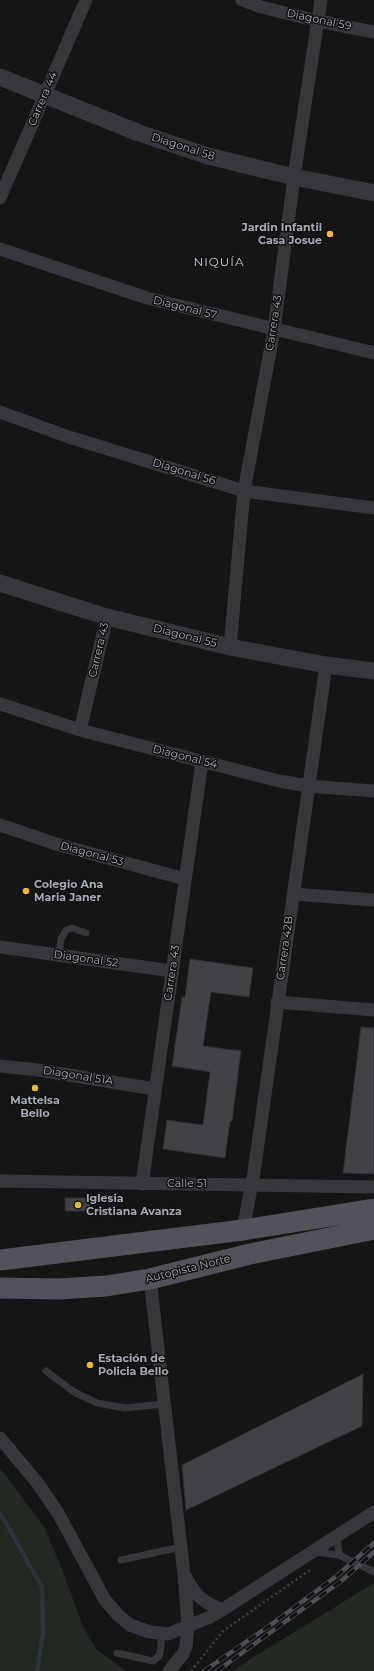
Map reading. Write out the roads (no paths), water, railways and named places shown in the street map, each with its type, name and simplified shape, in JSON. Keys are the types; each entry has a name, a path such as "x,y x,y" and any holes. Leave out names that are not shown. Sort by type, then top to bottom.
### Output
{"main road":[{"path":"0,1260 243,1230 374,1209"},
{"name":"Autopista Norte","path":"0,1288 60,1289 106,1286 150,1279 250,1254 374,1229"}],"street":[{"name":"Carrera 44","path":"0,198 86,0"},
{"name":"Diagonal 59","path":"242,0 261,7 318,21 374,32"},
{"name":"Carrera 43","path":"230,647 244,490 274,330 294,177 321,0"},
{"name":"Diagonal 58","path":"0,77 139,132 208,156 294,177 374,193"},
{"name":"Diagonal 57","path":"0,248 147,298 374,353"},
{"name":"Diagonal 56","path":"0,412 69,437 244,490 374,508"},
{"name":"Diagonal 55","path":"0,583 107,617 230,647 326,665 374,670"},
{"name":"Carrera 43","path":"80,730 107,617"},
{"name":"Carrera 42B","path":"243,1230 252,1184 326,665"},
{"name":"Diagonal 54","path":"0,704 80,730 280,781 308,786 374,792"},
{"name":"Carrera 43","path":"142,1184 202,762"},
{"name":"Diagonal 53","path":"0,825 56,844 185,879"},
{"path":"293,894 374,900"},
{"name":"Diagonal 52","path":"0,947 172,970"},
{"path":"277,1002 374,1010"},
{"name":"Diagonal 51A","path":"0,1066 38,1070 155,1089"},
{"name":"Calle 51","path":"0,1181 374,1187"},
{"path":"150,1279 163,1404 184,1574 188,1626 185,1650 169,1671"},
{"path":"0,1438 36,1481 58,1513 105,1600 114,1611 130,1625 150,1632 168,1634 222,1610 374,1512"},
{"path":"184,1574 196,1594 206,1602 222,1610"}],"lane":[{"path":"59,955 61,939 66,930 72,928 86,933"},
{"path":"46,1371 74,1392 97,1403 125,1408 163,1404"},
{"path":"337,1536 339,1555"},
{"path":"121,1560 181,1548"},
{"path":"312,1552 339,1555 374,1572"},
{"path":"117,1653 153,1660 159,1656 161,1647 161,1633"}],"waterway":[{"path":"0,1513 42,1587 43,1634 37,1671"}],"railway":[{"path":"204,1671 272,1624 338,1575 374,1543"},
{"path":"217,1671 340,1582 374,1552"}],"place":[{"name":"Jardin Infantil Casa Josue","path":"330,234"},
{"name":"Colegio Ana Maria Janer","path":"26,891"},
{"name":"Mattelsa Bello","path":"35,1088"},
{"name":"Iglesia Cristiana Avanza","path":"78,1205"},
{"name":"Estación de Policia Bello","path":"90,1365"}],"district":[{"name":"NIQUÍA","path":"219,262"}]}
